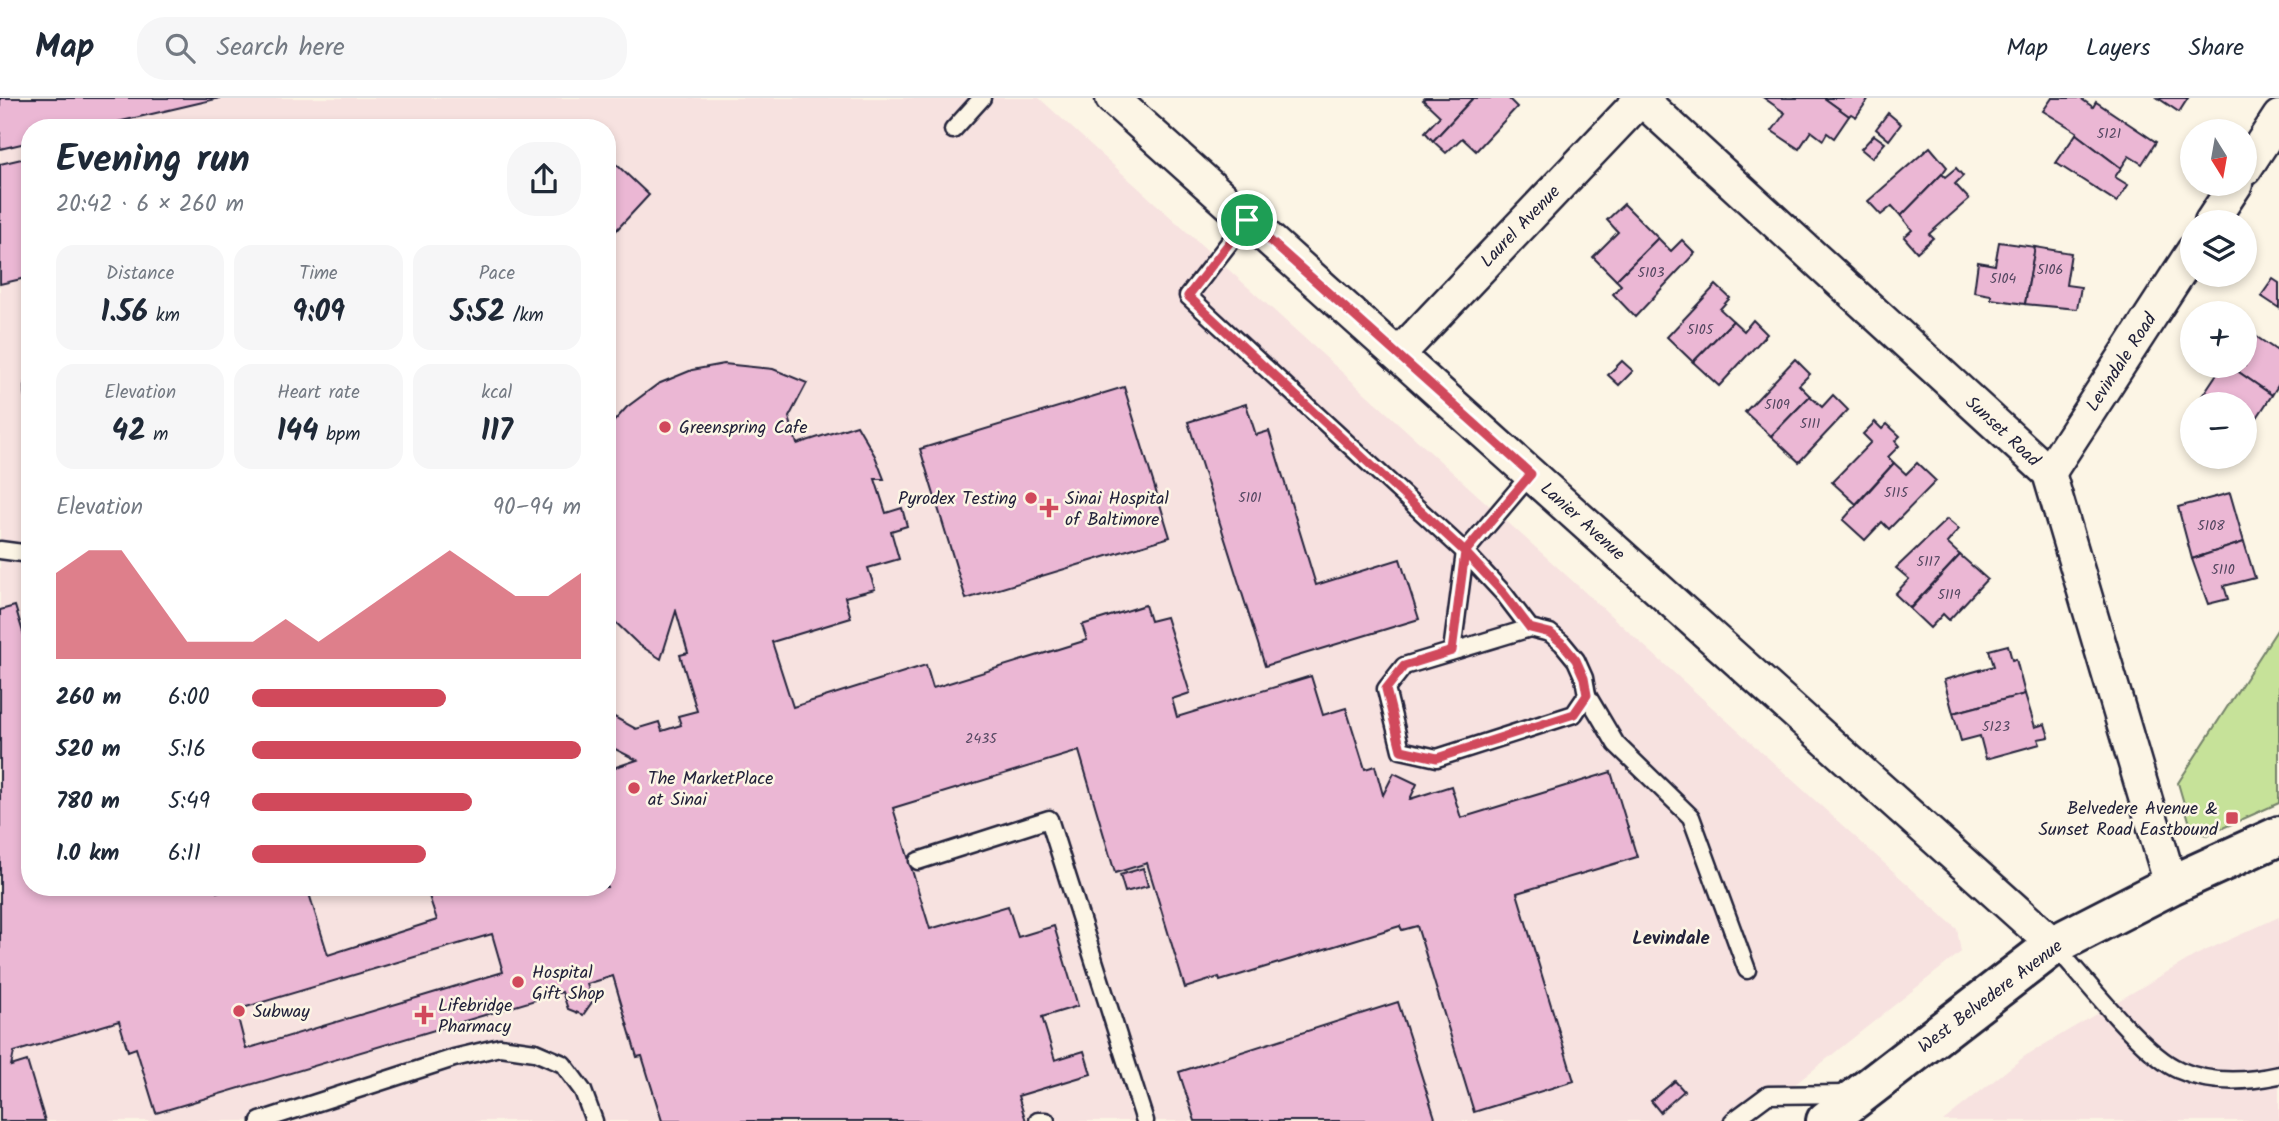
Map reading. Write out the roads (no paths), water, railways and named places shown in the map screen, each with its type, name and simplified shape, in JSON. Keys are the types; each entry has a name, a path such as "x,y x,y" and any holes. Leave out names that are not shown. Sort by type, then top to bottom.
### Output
{"main road":[{"name":"West Belvedere Avenue","path":"1826,1121 2054,945 2171,885 2279,836"}],"street":[{"name":"Lanier Avenue","path":"1112,98 2054,945"},
{"name":"Laurel Avenue","path":"1398,355 1641,98"},
{"name":"Sunset Road","path":"1641,98 2049,473 2171,885"},
{"path":"2258,149 2279,117"},
{"name":"Levindale Road","path":"2049,473 2180,271"}],"lane":[{"path":"953,130 982,98"},
{"path":"1247,220 1188,296 1465,552 1504,594 1530,628"},
{"path":"1452,651 1465,552 1531,474"},
{"path":"0,550 21,553"},
{"path":"1587,695 1574,714 1437,758 1401,750 1386,689 1404,666 1530,628 1550,633 1576,660 1584,678 1587,695 1616,744 1691,817 1747,970"},
{"path":"918,861 1049,819 1145,1121"},
{"path":"2054,945 2152,1053 2178,1070 2204,1078 2253,1081 2279,1074"},
{"path":"260,1121 454,1058 500,1047 535,1052 562,1064 583,1091 594,1121"},
{"path":"1733,1121 1768,1095 1861,1094"},
{"path":"1038,1121 1046,1121"}],"place":[{"name":"Greenspring Cafe","path":"665,427"},
{"name":"Pyrodex Testing","path":"1031,498"},
{"name":"Sinai Hospital of Baltimore","path":"1049,508"},
{"name":"The MarketPlace at Sinai","path":"634,788"},
{"name":"Belvedere Avenue & Sunset Road Eastbound","path":"2232,818"},
{"name":"Hospital Gift Shop","path":"518,982"},
{"name":"Subway","path":"239,1011"},
{"name":"Lifebridge Pharmacy","path":"424,1015"}],"district":[{"name":"Levindale","path":"1671,937"}]}
